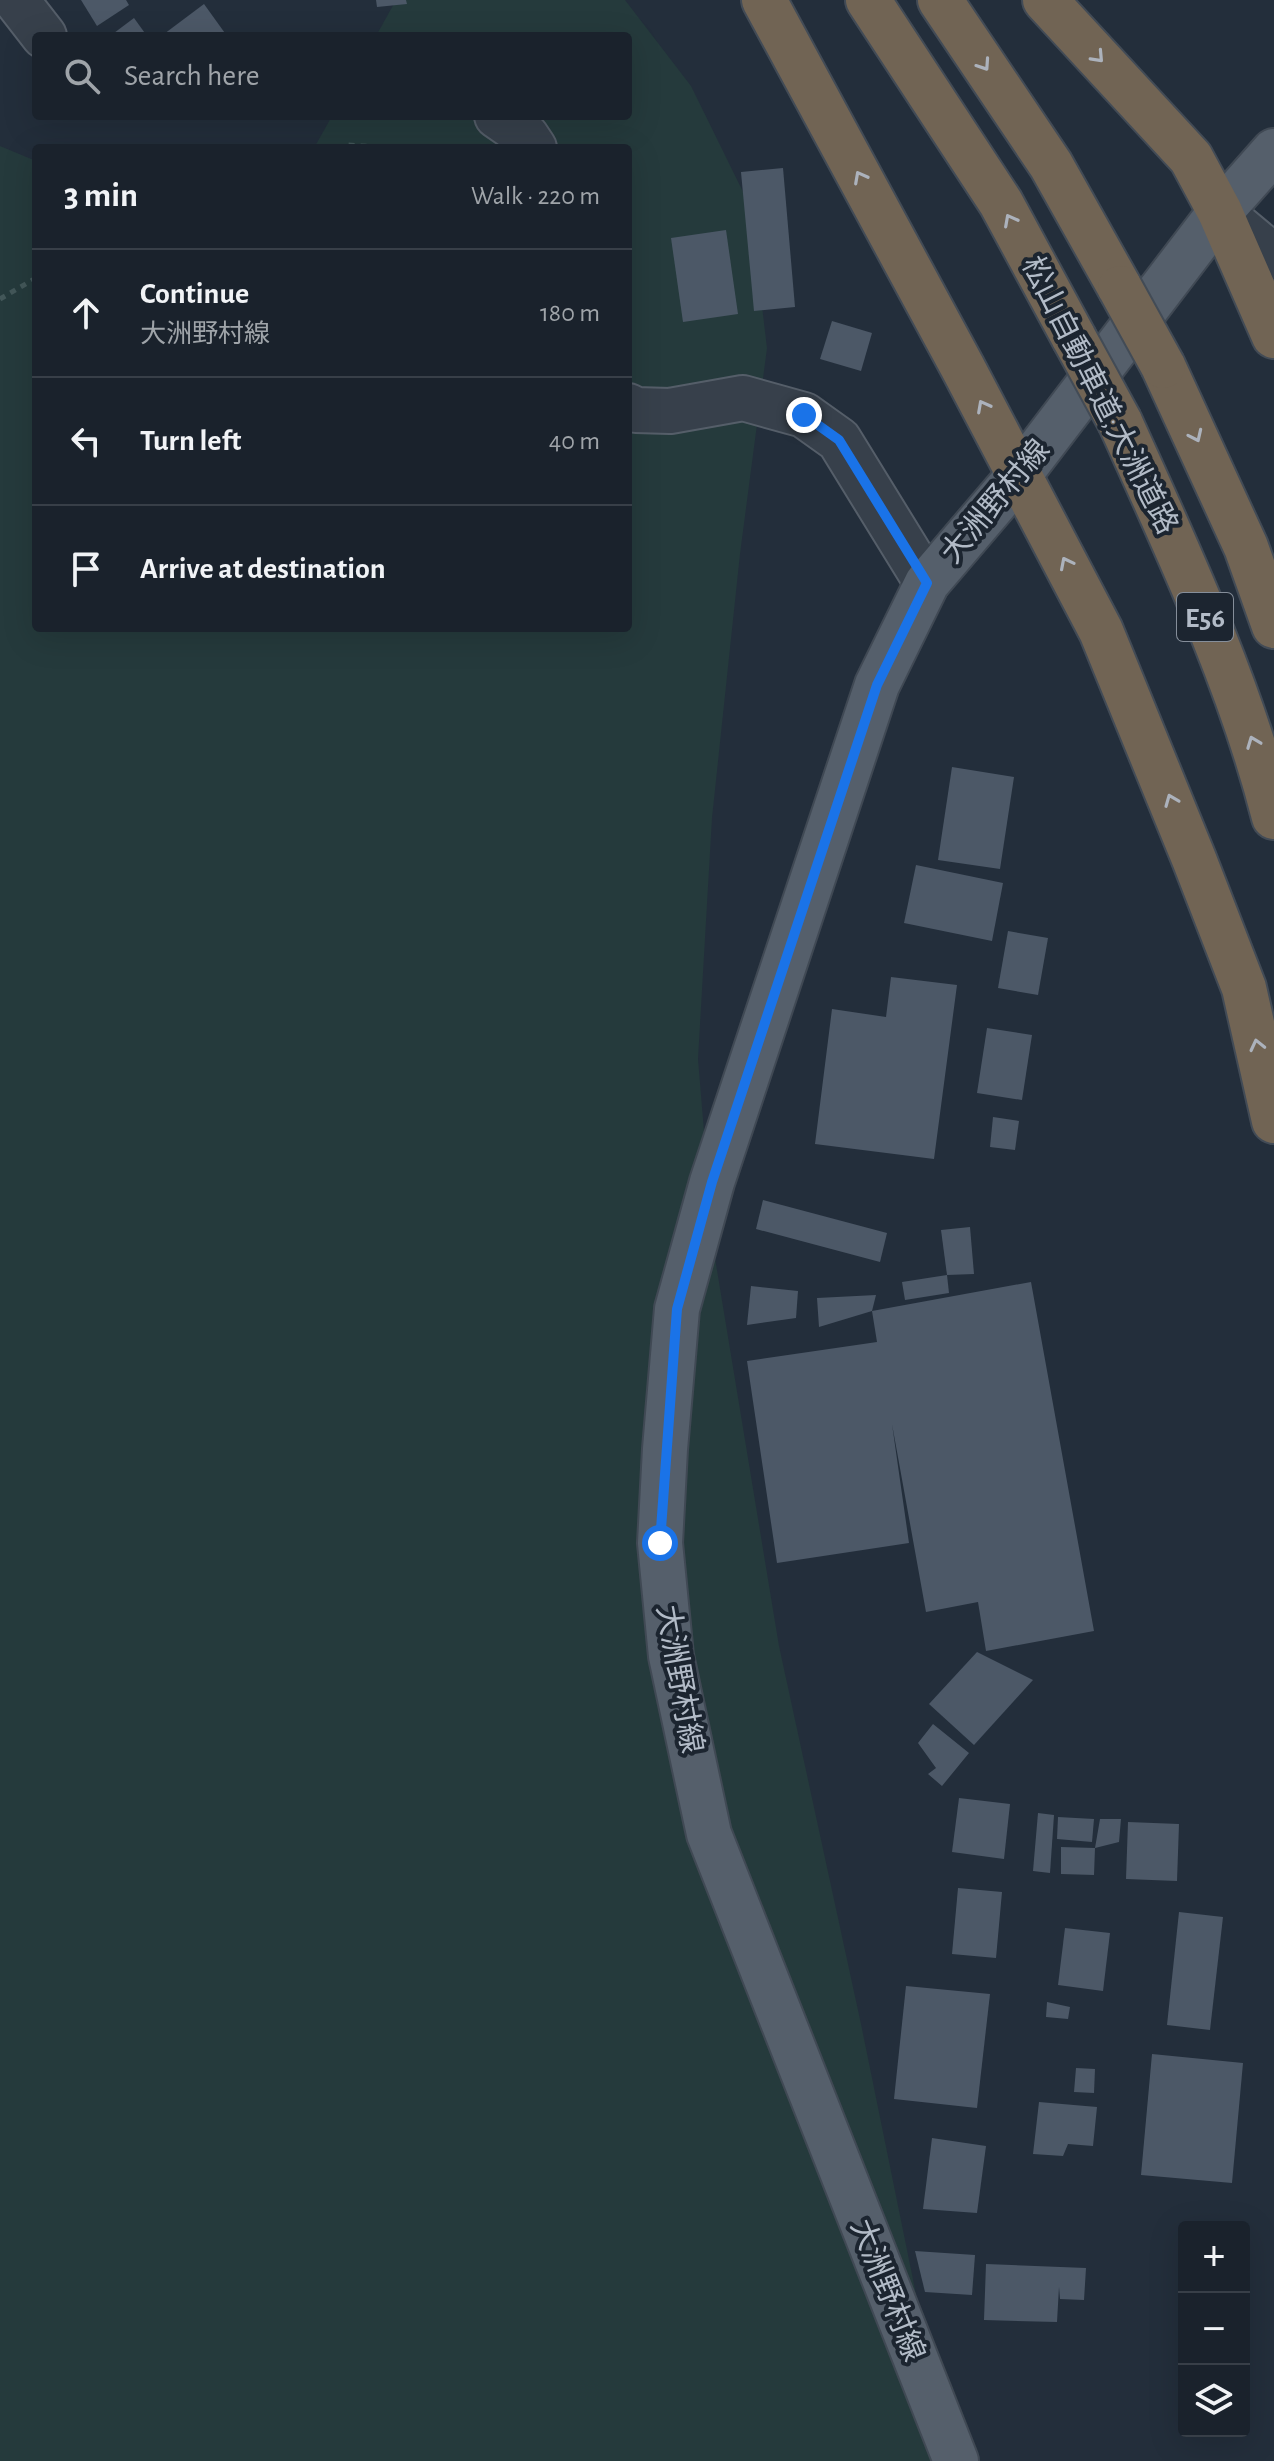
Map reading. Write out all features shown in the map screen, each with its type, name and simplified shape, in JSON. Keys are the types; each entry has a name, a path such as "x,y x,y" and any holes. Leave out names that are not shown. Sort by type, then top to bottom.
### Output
{"highway":[{"path":"764,0 1020,474 1101,631 1244,988 1274,1121"},
{"name":"松山自動車道;大洲道路","path":"868,0 1001,203 1120,422 1189,574 1259,760 1274,817"},
{"name":"E56","path":"940,0 1051,165 1163,366 1246,547 1274,626"},
{"path":"1045,0 1191,158 1220,212 1274,336"}],"main road":[{"name":"大洲野村線","path":"956,2461 709,1834 671,1656 660,1543 677,1309 712,1182 877,685 927,583 1020,474 1220,212 1274,151"}],"street":[{"path":"16,0 41,32"},
{"path":"503,120 526,136 531,144"},
{"path":"1220,212 1274,257"},
{"path":"632,408 670,411 743,398 804,415 839,440 927,583"}],"path":[{"path":"0,299 32,280"}],"green space":[{"path":"396,0 625,0 691,86 750,206 767,348 740,554 712,818 698,1059 714,1252 779,1646 861,2024 950,2461 0,2461 0,146 32,159 32,632 632,632 632,144 316,144 330,120 632,120 632,32 378,32"}],"building":[{"path":"81,0 126,0 129,5 97,26"},
{"path":"376,0 406,0 407,4 377,7"},
{"path":"204,4 224,32 167,32"},
{"path":"134,18 144,32 115,32"},
{"path":"783,168 795,307 754,311 741,172"},
{"path":"726,230 738,314 683,322 671,238"},
{"path":"832,321 872,333 861,371 820,359"},
{"path":"952,767 1014,777 1000,869 938,860"},
{"path":"916,865 1003,883 992,941 904,923"},
{"path":"1008,931 1048,938 1038,995 998,988"},
{"path":"891,977 957,985 934,1159 815,1144 832,1009 886,1017"},
{"path":"987,1028 1032,1035 1022,1100 977,1093"},
{"path":"993,1117 1019,1121 1015,1150 990,1147"},
{"path":"763,1200 887,1233 880,1262 756,1229"},
{"path":"970,1227 974,1274 947,1275 941,1230"},
{"path":"947,1275 949,1293 905,1300 902,1282"},
{"path":"1031,1282 1094,1631 986,1651 978,1602 926,1612 892,1424 909,1543 777,1563 747,1361 877,1342 872,1311"},
{"path":"751,1286 798,1291 796,1318 747,1325"},
{"path":"876,1295 872,1311 819,1327 817,1298"},
{"path":"977,1652 1033,1680 974,1745 929,1704"},
{"path":"933,1724 969,1753 942,1786 928,1774 936,1768 918,1743"},
{"path":"959,1798 1010,1804 1004,1859 952,1852"},
{"path":"1038,1813 1054,1815 1050,1873 1033,1871"},
{"path":"1058,1817 1094,1819 1092,1842 1057,1839"},
{"path":"1100,1819 1121,1819 1119,1842 1095,1848"},
{"path":"1128,1822 1179,1824 1177,1881 1126,1879"},
{"path":"1061,1847 1095,1848 1094,1875 1061,1874"},
{"path":"958,1888 1002,1892 996,1958 952,1954"},
{"path":"1179,1912 1223,1917 1210,2030 1167,2025"},
{"path":"1065,1928 1110,1933 1103,1991 1058,1985"},
{"path":"906,1986 990,1994 977,2108 894,2099"},
{"path":"1047,2002 1070,2007 1068,2019 1046,2017"},
{"path":"1152,2054 1243,2063 1232,2183 1141,2175"},
{"path":"1076,2068 1095,2069 1094,2093 1074,2092"},
{"path":"1039,2102 1097,2107 1093,2146 1068,2144 1063,2156 1033,2154"},
{"path":"932,2138 986,2146 977,2213 923,2209"},
{"path":"915,2251 975,2255 972,2295 925,2292"},
{"path":"986,2264 1086,2268 1084,2300 1060,2299 1059,2287 1057,2322 984,2320"}],"route":[{"path":"660,1543 677,1309 712,1182 877,685 927,583 839,440 804,415"}]}
